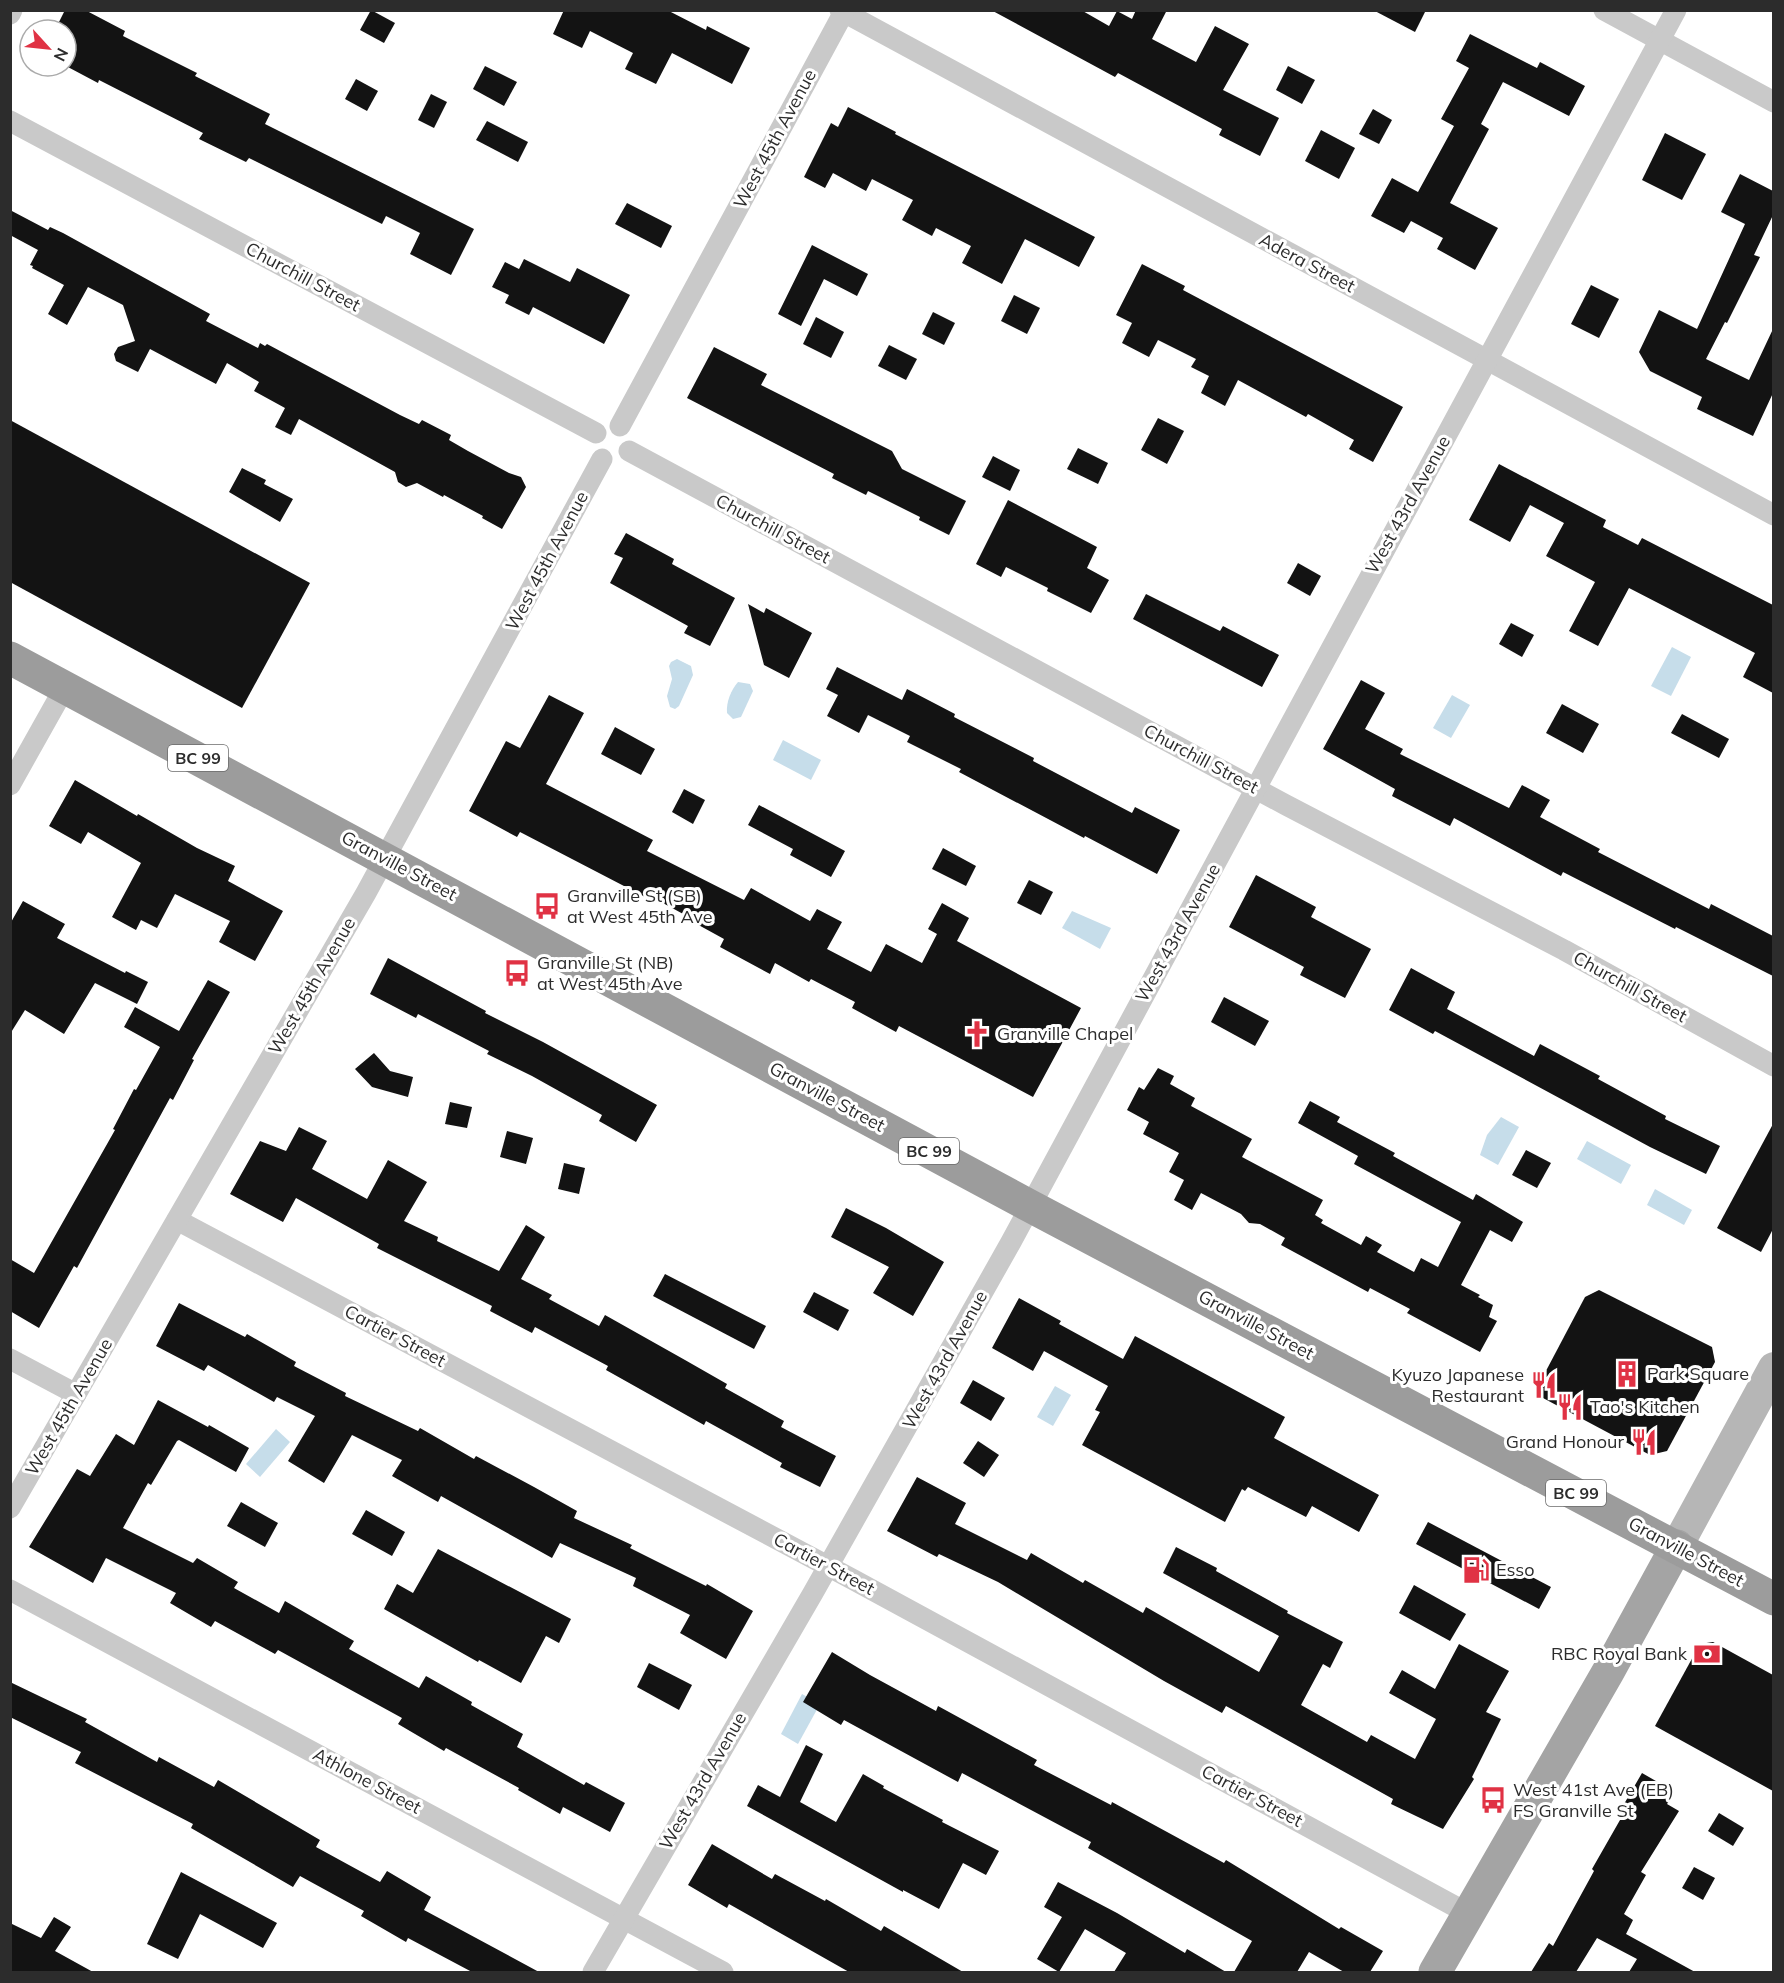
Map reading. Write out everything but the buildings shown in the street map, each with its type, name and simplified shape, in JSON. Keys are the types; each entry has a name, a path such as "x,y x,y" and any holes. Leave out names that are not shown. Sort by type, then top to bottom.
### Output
{"highway":[{"name":"Granville Street","path":"10,658 1030,1206 1677,1546 1773,1599"}],"main road":[{"path":"1435,1972 1608,1672 1773,1368"}],"street":[{"path":"1604,10 1773,102"},
{"name":"West 43rd Avenue","path":"593,1972 931,1386 1676,10"},
{"name":"Adera Street","path":"843,11 1773,515"},
{"name":"West 45th Avenue","path":"620,426 843,11"},
{"name":"Churchill Street","path":"10,121 596,433"},
{"path":"609,424 620,426 631,439 629,451 620,460 602,459 595,450 596,433 609,424"},
{"name":"Churchill Street","path":"629,451 1256,789 1564,950 1773,1066"},
{"name":"West 45th Avenue","path":"10,1508 385,858 602,459"},
{"path":"10,785 65,687"},
{"name":"Cartier Street","path":"177,1220 827,1566 1469,1914"},
{"path":"10,1359 76,1394"},
{"name":"Athlone Street","path":"10,1590 723,1972"}],"water":[{"path":"1672,647 1691,657 1671,696 1651,686"},
{"path":"677,659 691,666 693,675 679,706 675,709 670,707 667,696 672,679 669,666"},
{"path":"738,682 750,684 753,691 741,717 733,719 727,713 727,705 731,692"},
{"path":"1452,695 1470,705 1451,738 1433,728"},
{"path":"783,740 821,760 811,780 773,760"},
{"path":"1072,911 1111,928 1100,949 1062,928"},
{"path":"1501,1117 1519,1127 1498,1165 1480,1155 1487,1135"},
{"path":"1587,1141 1631,1165 1621,1184 1577,1159"},
{"path":"1655,1189 1692,1210 1684,1225 1647,1205"},
{"path":"1055,1386 1071,1395 1053,1426 1037,1417"},
{"path":"276,1429 290,1442 260,1477 246,1464"},
{"path":"802,1694 820,1704 798,1744 781,1734"}],"place":[{"name":"Granville St (SB) at West 45th Ave","path":"547,906"},
{"name":"Granville St (NB) at West 45th Ave","path":"517,973"},
{"name":"Granville Chapel","path":"977,1034"},
{"name":"Park Square","path":"1627,1374"},
{"name":"Kyuzo Japanese Restaurant","path":"1544,1385"},
{"name":"Tao's Kitchen","path":"1570,1407"},
{"name":"Grand Honour","path":"1644,1442"},
{"name":"Esso","path":"1476,1570"},
{"name":"RBC Royal Bank","path":"1707,1654"},
{"name":"West 41st Ave (EB) FS Granville St","path":"1493,1800"}]}
